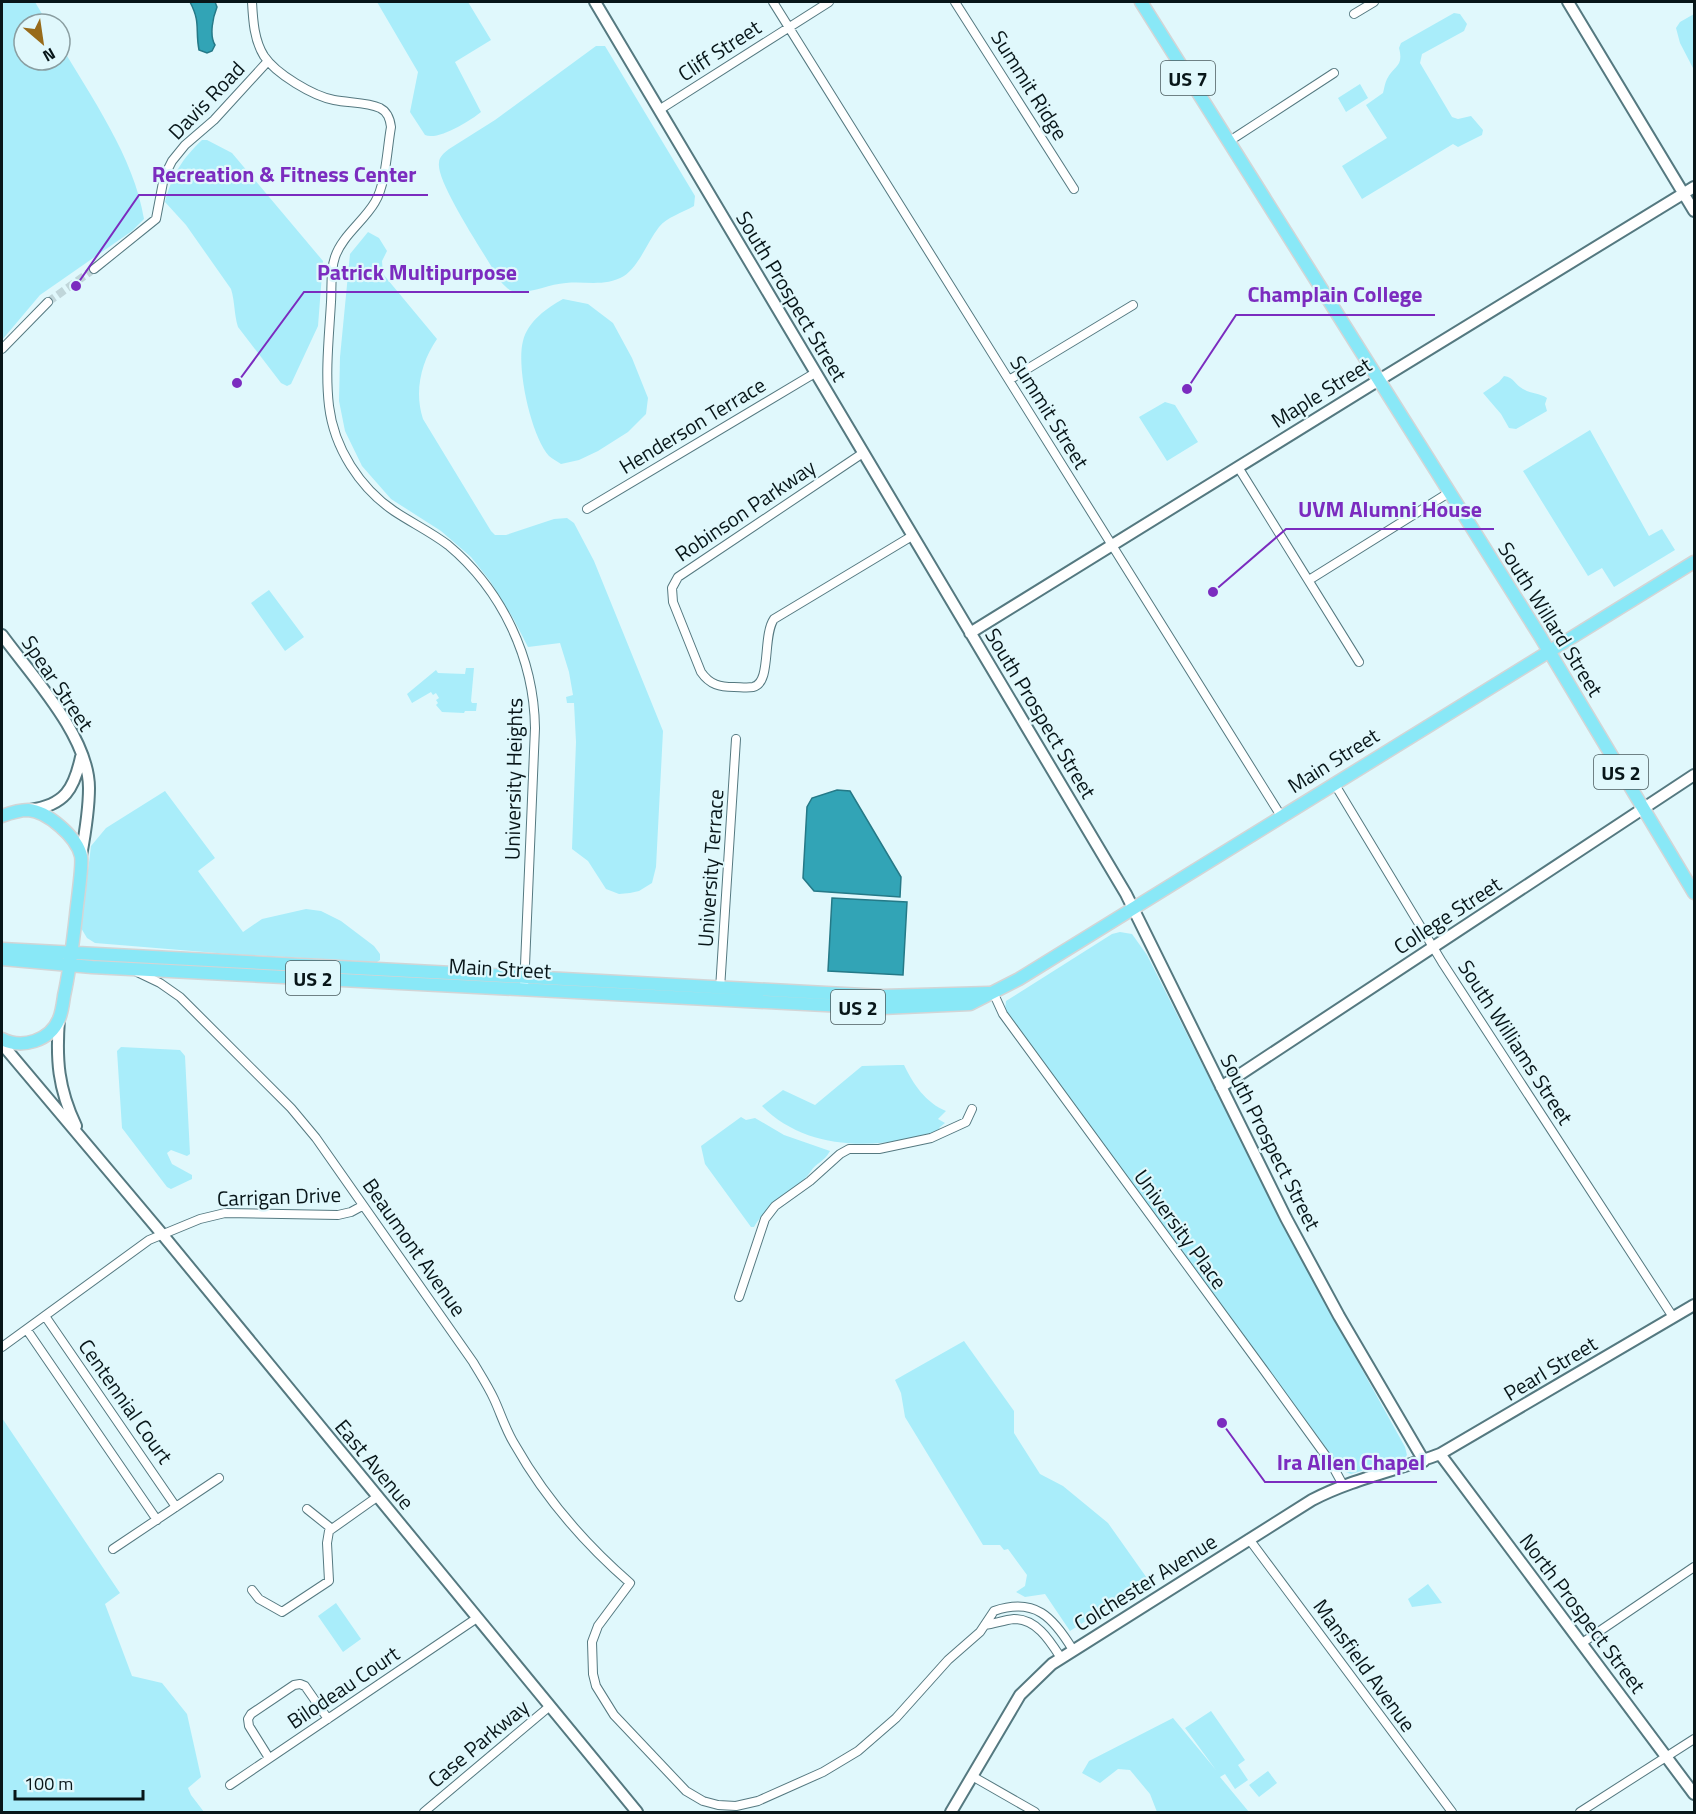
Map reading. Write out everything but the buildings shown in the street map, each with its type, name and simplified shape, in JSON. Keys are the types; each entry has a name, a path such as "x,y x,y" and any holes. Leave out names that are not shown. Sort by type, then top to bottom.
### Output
{"main road":[{"name":"South Willard Street","path":"1141,2 1549,651 1695,893"},
{"name":"Main Street","path":"2,959 71,959 720,994 882,996 993,992 1019,979 1695,562"},
{"name":"Spear Street","path":"2,816 30,810"},
{"path":"30,810 54,821 65,830 81,856"},
{"name":"Spear Street","path":"71,959 81,856"},
{"name":"Main Street","path":"2,949 129,968 524,984"},
{"name":"East Avenue","path":"59,1019 71,959"},
{"path":"2,1039 20,1044 33,1042 43,1037 59,1019"}],"street":[{"name":"Davis Road","path":"94,269 156,219 164,177 172,161 185,145 214,120 268,61 256,36 252,2"},
{"name":"South Prospect Street","path":"594,2 1133,908 1320,1281 1424,1461"},
{"name":"Summit Street","path":"773,2 1281,816"},
{"name":"Cliff Street","path":"659,110 829,2"},
{"name":"Summit Ridge","path":"955,2 1074,189"},
{"path":"1354,14 1374,2"},
{"path":"1569,2 1695,211"},
{"name":"University Heights","path":"268,61 311,93 329,99 379,108 385,111 390,120 391,127 379,195 366,216 341,245 334,259 328,344 331,417 340,446 360,478 383,502 436,537 469,565 506,617 524,657 534,702 536,728 524,984"},
{"path":"1228,142 1334,73"},
{"name":"Maple Street","path":"970,633 1378,380 1695,188"},
{"path":"2,349 48,302"},
{"path":"1009,380 1133,305"},
{"name":"Henderson Terrace","path":"587,509 815,373"},
{"name":"Robinson Parkway","path":"863,453 678,578 672,588 673,602 704,675 712,683 721,686 757,686 764,676 768,632 774,619 912,536"},
{"path":"1238,467 1359,662"},
{"path":"1309,580 1450,492"},
{"name":"Spear Street","path":"2,635 61,714 81,753 89,786 81,856"},
{"name":"University Terrace","path":"720,994 736,739"},
{"name":"Spear Street","path":"30,810 46,807 65,796 73,784 81,753"},
{"name":"College Street","path":"1221,1087 1695,775"},
{"name":"South Williams Street","path":"1334,783 1433,948 1672,1317"},
{"name":"Beaumont Avenue","path":"129,968 160,983 180,997 291,1108 316,1138 473,1362 494,1398 513,1443 543,1491 560,1514 606,1563 630,1583 598,1626 592,1642 593,1674 596,1686 614,1715 686,1791 704,1801 736,1806 758,1801 823,1772 858,1751 896,1718 937,1671 985,1625"},
{"name":"University Place","path":"993,992 1003,1014 1331,1463 1343,1485"},
{"name":"East Avenue","path":"59,1019 57,1050 59,1080 66,1105 82,1139"},
{"name":"East Avenue","path":"2,1044 162,1234 638,1812"},
{"path":"739,1297 765,1219 775,1206 849,1149 879,1149 931,1138 966,1122 972,1108"},
{"name":"Carrigan Drive","path":"2,1347 135,1250 162,1234 215,1214 330,1216 344,1214 362,1206"},
{"name":"Pearl Street","path":"1424,1461 1440,1454 1695,1305"},
{"name":"Centennial Court","path":"45,1316 176,1507"},
{"name":"Centennial Court","path":"27,1330 157,1520"},
{"name":"North Prospect Street","path":"1440,1454 1695,1794"},
{"name":"Colchester Avenue","path":"951,1812 1020,1695 1043,1670 1312,1500 1343,1485 1424,1461"},
{"path":"113,1549 219,1478"},
{"path":"252,1590 259,1599 282,1612 328,1581 327,1536 332,1529 377,1497"},
{"path":"308,1509 332,1529"},
{"name":"Mansfield Avenue","path":"1249,1539 1452,1812"},
{"path":"1582,1643 1695,1567"},
{"path":"985,1625 994,1611 1015,1607 1030,1608 1047,1615 1074,1650"},
{"name":"Bilodeau Court","path":"230,1785 477,1618"},
{"path":"985,1625 1016,1619 1032,1624 1047,1636 1061,1658"},
{"path":"269,1758 249,1726 248,1719 251,1714 294,1685 305,1686 328,1719"},
{"name":"Case Parkway","path":"430,1811 550,1706"},
{"path":"1580,1812 1695,1739"},
{"path":"972,1776 1035,1812"}],"shaded area":[{"path":"2,2 35,2 41,12 12,12 12,72 72,72 72,64 121,150 139,196 144,219 132,231 40,295 2,340"},
{"path":"190,2 215,2 217,7 212,31 215,45 212,51 207,53 199,50 197,21"},
{"path":"377,2 468,2 491,40 455,62 481,112 446,133 425,135 410,112 418,72"},
{"path":"1454,13 1460,14 1467,24 1464,31 1422,54 1420,63 1452,117 1458,119 1471,116 1483,130 1482,135 1458,147 1453,144 1362,199 1342,166 1387,138 1366,105 1383,93 1387,79 1399,62 1401,43"},
{"path":"1694,14 1694,70 1680,43 1676,28 1680,22"},
{"path":"596,46 605,46 695,196 694,206 662,224 635,266 624,276 603,283 560,284 529,291 514,291 501,282 454,204 440,173 440,159 449,149 495,120"},
{"path":"1360,84 1368,98 1346,112 1338,98"},
{"path":"202,140 207,140 232,153 323,261 318,326 291,384 287,386 281,383 238,327 231,289 186,225 165,202 179,168"},
{"path":"368,232 379,238 387,251 382,261 383,274 437,339 423,367 419,388 420,409 423,419 491,531 495,535 506,535 554,519 567,518 574,523 594,561 663,731 656,867 652,883 639,891 619,894 606,889 588,861 572,849 576,742 574,703 567,703 566,697 573,695 560,643 528,647 490,581 471,557 441,531 391,499 362,466 345,431 339,401 340,357 350,254"},
{"path":"563,299 588,304 613,323 632,358 648,398 646,414 628,432 598,451 579,460 561,464 549,456 536,433 523,384 521,353 529,327 545,311"},
{"path":"1504,376 1526,391 1547,398 1545,404 1547,411 1516,429 1509,428 1501,414 1483,393"},
{"path":"1165,402 1175,405 1198,442 1167,461 1139,417"},
{"path":"1590,430 1649,536 1662,529 1675,550 1614,587 1602,568 1588,576 1523,471"},
{"path":"269,590 304,637 285,651 251,603"},
{"path":"466,668 474,668 471,701 477,703 476,711 442,712 436,705 438,703 436,700 439,698 436,693 433,695 431,692 412,703 407,694 436,670 438,673 465,674"},
{"path":"837,790 850,791 901,877 900,897 814,891 803,878 807,807 812,798"},
{"path":"165,791 215,858 198,871 243,932 262,919 306,909 321,911 341,921 374,946 380,954 380,960 377,962 229,954 95,943 87,938 81,928 91,846 106,828"},
{"path":"832,898 907,902 903,975 828,971"},
{"path":"1120,932 1132,934 1147,955 1297,1252 1405,1447 1407,1455 1404,1459 1351,1474 1343,1471 1005,1010 1006,1001 1112,934"},
{"path":"121,1047 180,1050 185,1056 190,1154 187,1156 171,1150 167,1153 172,1164 192,1175 192,1179 171,1189 167,1187 122,1128 117,1051"},
{"path":"904,1065 926,1098 946,1111 938,1119 945,1123 939,1128 941,1130 919,1137 871,1144 824,1140 801,1132 781,1121 762,1106 783,1090 815,1105 862,1066"},
{"path":"741,1117 746,1120 755,1118 784,1135 830,1151 797,1186 760,1218 754,1227 751,1227 705,1164 701,1146"},
{"path":"964,1341 1014,1411 1014,1433 1040,1474 1063,1486 1108,1523 1149,1581 1070,1631 1045,1594 1025,1597 1016,1592 1025,1586 1027,1575 1008,1549 1004,1550 1000,1545 983,1545 905,1417 901,1393 895,1380"},
{"path":"2,1418 120,1593 105,1604 132,1676 162,1683 187,1714 201,1777 188,1788 204,1812 2,1812"},
{"path":"1428,1584 1442,1603 1412,1607 1408,1599"},
{"path":"336,1603 361,1639 343,1652 318,1616"},
{"path":"1211,1711 1245,1760 1238,1765 1248,1780 1235,1789 1225,1774 1220,1777 1249,1812 1157,1812 1150,1794 1130,1770 1118,1769 1100,1783 1082,1773 1089,1761 1173,1718 1216,1770 1185,1728"},
{"path":"1268,1771 1277,1783 1259,1797 1249,1785"}],"tunnel":[{"path":"48,302 94,269"}],"place":[{"name":"Recreation & Fitness Center","path":"76,286"},
{"name":"Patrick Multipurpose","path":"237,383"},
{"name":"Champlain College","path":"1187,389"},
{"name":"UVM Alumni House","path":"1213,592"},
{"name":"Ira Allen Chapel","path":"1222,1423"}]}
